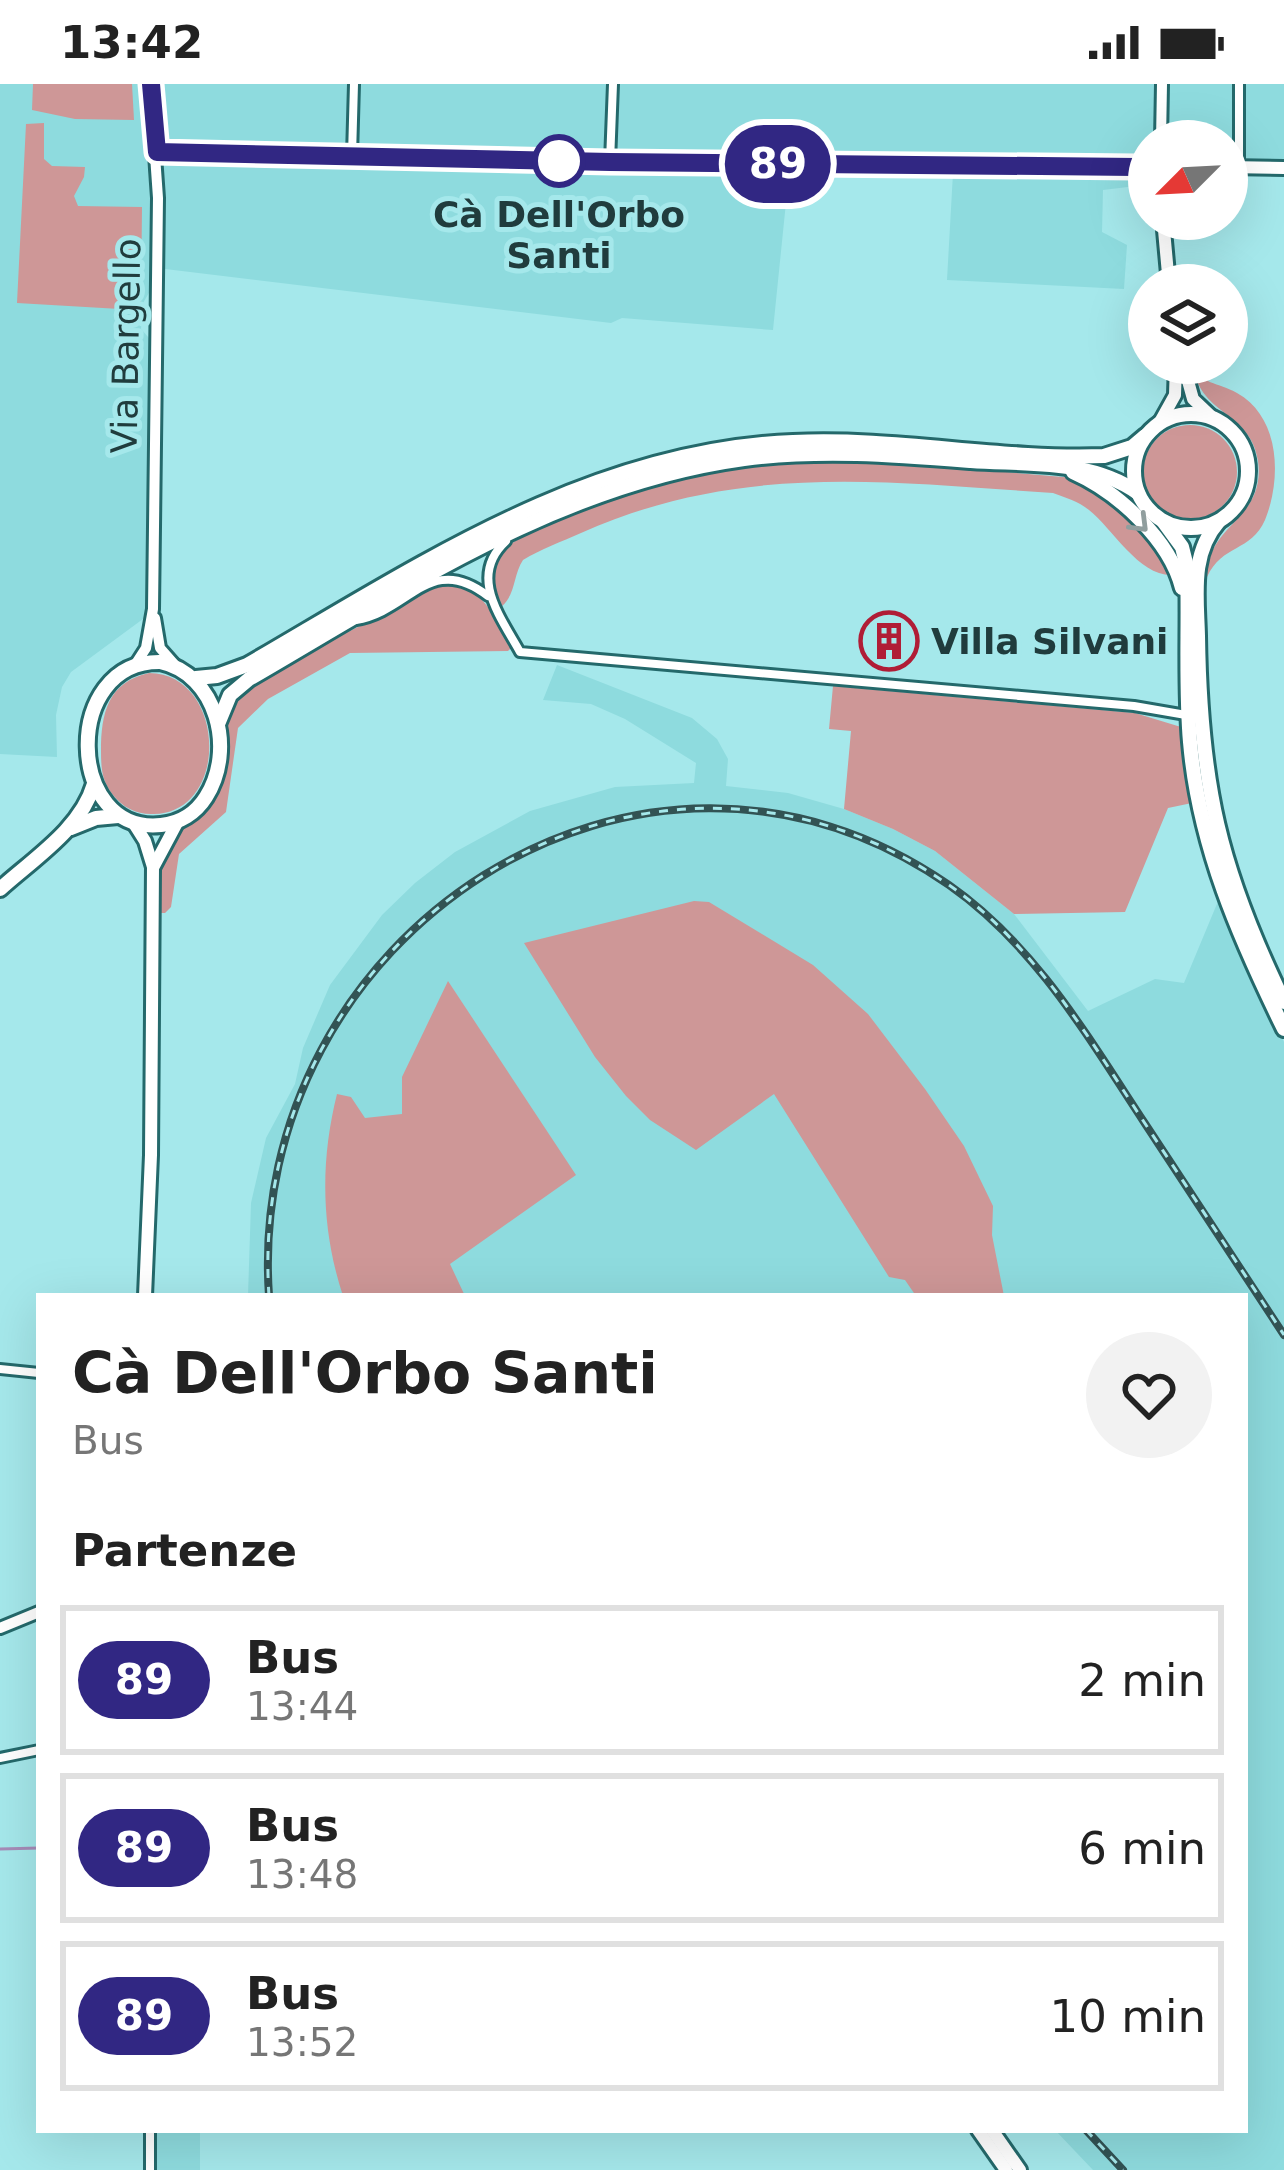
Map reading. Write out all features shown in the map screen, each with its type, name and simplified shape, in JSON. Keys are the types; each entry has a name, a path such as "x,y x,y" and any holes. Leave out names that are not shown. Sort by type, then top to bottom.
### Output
{"main road":[{"path":"1248,167 1284,168"},
{"path":"196,677 218,676 248,665 434,558 543,502 664,461 820,441 1104,456 1132,447 1160,422 1177,384"},
{"path":"1188,384 1193,399 1225,424 1243,446 1248,474 1240,501 1205,540 1197,564 1199,713 1220,845 1238,902 1284,1002"},
{"path":"1160,422 1185,413 1212,417"},
{"path":"1138,493 1135,458 1145,436"},
{"path":"153,867 178,821 204,801 214,781 218,724 224,704 238,687 488,542 598,494 706,466 819,453 1065,468 1105,474 1138,493 1185,556 1188,716 1195,784 1217,876 1284,1029"},
{"path":"1065,468 1108,493 1165,549 1177,571 1185,605"},
{"path":"1163,521 1191,528 1219,521"},
{"path":"0,889 66,830 86,805 94,784 89,738 96,702 113,676 135,664 175,665 196,677 212,702 218,724"},
{"path":"94,784 145,841 153,867 145,1293"},
{"path":"66,830 96,818 150,825 178,821"},
{"path":"980,2133 1006,2170"},
{"path":"994,2133 1020,2170"}],"street":[{"name":"Via Bargello","path":"135,664 146,648 153,609 157,152 151,84"},
{"path":"352,156 354,84"},
{"path":"610,162 613,84"},
{"path":"1162,84 1162,120"},
{"path":"1236,120 1239,84"},
{"path":"157,152 1128,167"},
{"path":"489,597 488,568 502,544 598,494"},
{"path":"349,621 364,620 444,578 471,584 489,597 520,652 1134,706 1188,716"},
{"name":"Via Bargello","path":"153,609 160,648 175,665"},
{"path":"0,1369 36,1373"},
{"path":"0,1628 36,1613"},
{"path":"0,1758 36,1751"},
{"path":"150,2133 150,2170"}],"shaded area":[{"path":"0,84 138,84 150,189 150,291 143,303 141,329 149,338 147,616 71,672 56,715 57,757 0,754"},
{"path":"33,84 132,84 134,120 75,119 32,110"},
{"path":"148,84 1284,84 1284,175 1248,173 1248,120 1128,120 1128,187 1103,190 1102,232 1127,245 1124,289 947,280 953,173 789,173 773,330 622,318 611,323 157,268"},
{"path":"44,123 44,159 52,166 85,167 74,196 78,206 142,207 141,304 137,310 17,303 26,124"},
{"path":"1199,384 1216,384 1251,404 1269,433 1275,468 1270,503 1259,530 1220,559 1207,577 1216,545 1253,497 1258,461 1245,432"},
{"path":"1190,425 1223,439 1237,472 1223,505 1190,519 1157,505 1143,472 1157,439"},
{"path":"805,461 878,461 1075,478 1107,495 1157,544 1174,575 1138,561 1089,510 1053,493 814,482 698,495 640,510 581,533 523,560 502,606 493,584 493,568 504,548 527,534 607,498 673,479"},
{"path":"442,582 478,596 511,648 350,653 268,699 238,728 226,812 179,854 171,907 160,913 166,851 177,832 217,795 223,775 225,722 237,698 291,660"},
{"path":"557,665 692,718 717,739 728,759 726,786 788,793 844,809 935,851 1014,914 1088,1011 1155,979 1184,983 1219,899 1284,1042 1284,2170 1093,2170 1058,2133 1248,2133 1248,1293 248,1293 251,1203 266,1138 295,1084 303,1048 330,985 382,915 455,852 530,811 615,787 694,783 696,763 625,719 591,704 543,700"},
{"path":"149,673 175,679 193,695 205,718 209,744 206,769 196,792 179,808 154,814 137,812 117,800 104,780 101,757 110,701 124,684"},
{"path":"833,686 1135,713 1181,727 1192,803 1168,808 1125,912 1014,914 935,851 844,809 851,731 829,729"},
{"path":"694,901 709,902 813,965 868,1014 964,1146 993,1206 992,1235 1003,1293 914,1293 905,1280 889,1277 774,1094 696,1150 650,1120 595,1057 524,943"},
{"path":"448,981 576,1175 450,1264 464,1293 342,1293 330,1246 325,1195 337,1094 351,1097 365,1118 402,1114 402,1077"},
{"path":"144,2133 200,2133 200,2170 144,2170"}],"waterway":[{"path":"0,1849 36,1848"}],"railway":[{"path":"269,1293 278,1166 321,1050 392,951 484,875 591,826 709,808 830,826 949,885 980,909 1058,994 1284,1335"},
{"path":"1089,2133 1123,2170"}],"bus line":[{"name":"89","path":"151,84 157,152 1128,167"}],"place":[{"name":"Cà Dell'Orbo Santi","path":"559,161"},
{"name":"Villa Silvani","path":"889,641"}]}
